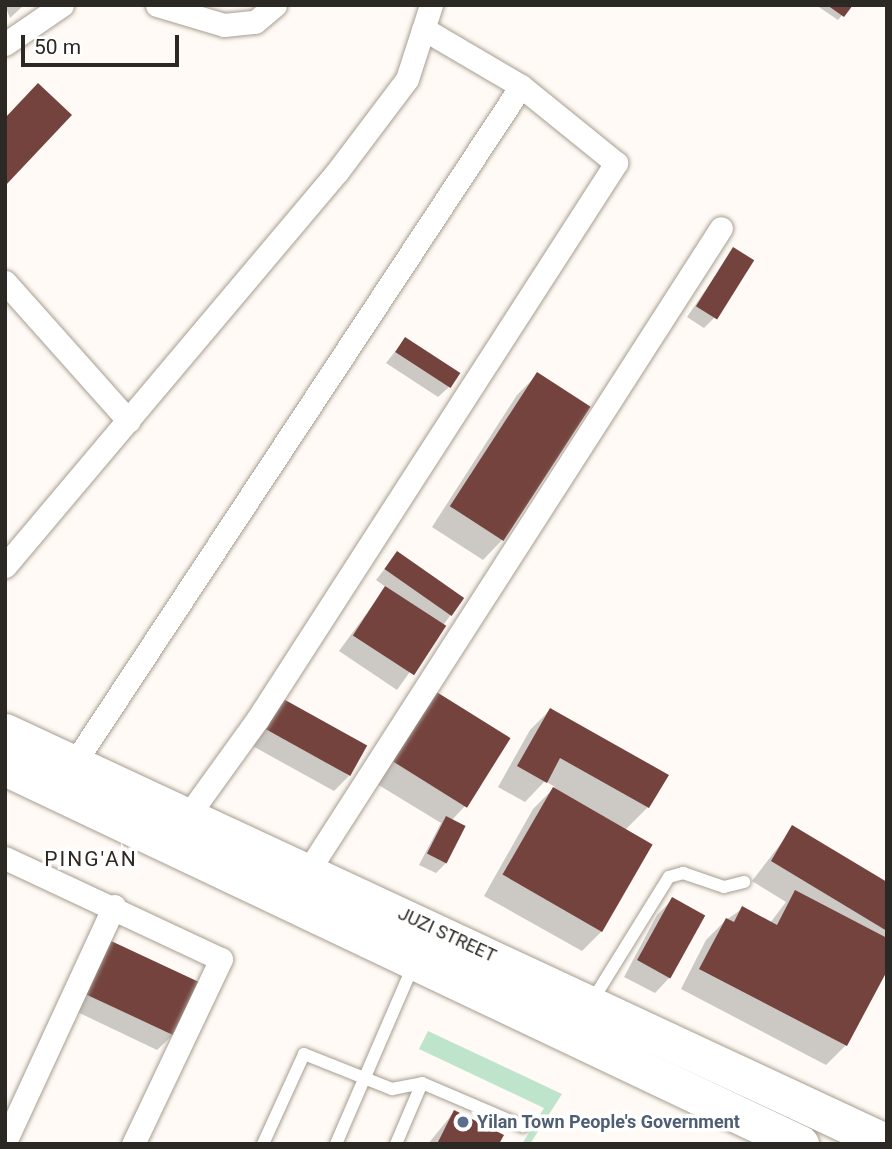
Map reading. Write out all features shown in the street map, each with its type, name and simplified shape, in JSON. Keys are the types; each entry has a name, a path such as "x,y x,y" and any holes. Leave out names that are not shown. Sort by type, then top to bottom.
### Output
{"main road":[{"name":"JUZI STREET","path":"5,732 307,871 422,945 592,1001 887,1143"},
{"name":"JUZI STREET","path":"5,767 422,945 800,1144"}],"street":[{"path":"5,44 62,5"},
{"path":"157,5 224,25 255,22 275,5"},
{"path":"5,566 337,172 407,79 431,5"},
{"path":"187,817 257,720 616,163 521,86 424,29"},
{"path":"73,765 521,86"},
{"path":"307,871 721,228"},
{"path":"5,282 129,421"},
{"path":"5,858 114,906 221,959 133,1144"},
{"path":"5,1142 114,906"},
{"path":"800,1144 819,1110"}],"lane":[{"path":"592,1001 669,877 684,873 724,887 744,882"},
{"path":"336,1144 422,945"},
{"path":"263,1144 304,1054 392,1089 422,1083 523,1126"},
{"path":"396,1144 422,1083"}],"green space":[{"path":"428,1031 562,1094 530,1144 522,1144 544,1108 419,1049"}],"building":[{"path":"827,5 853,5 844,17"},
{"path":"38,83 72,115 5,186 5,118"},
{"path":"733,247 754,260 717,320 696,306"},
{"path":"405,337 460,373 451,388 395,352"},
{"path":"537,372 591,407 504,541 450,506"},
{"path":"397,551 464,598 452,616 384,569"},
{"path":"385,586 446,626 414,675 353,635"},
{"path":"435,691 510,738 467,808 392,761"},
{"path":"278,696 367,745 350,776 261,727"},
{"path":"550,708 669,775 649,808 560,758 547,783 517,766"},
{"path":"553,787 653,844 602,932 502,874"},
{"path":"446,816 466,826 447,863 427,853"},
{"path":"792,825 887,882 887,931 771,861"},
{"path":"795,890 887,938 887,971 847,1046 699,969 726,918 734,922 742,906 777,925"},
{"path":"672,897 705,915 670,978 637,960"},
{"path":"109,940 201,983 176,1036 84,993"},
{"name":"Yilan Town People's Government","path":"454,1110 504,1135 499,1144 437,1144"}],"place":[{"name":"Yilan Town People's Government","path":"463,1122"}],"district":[{"name":"PING'AN","path":"91,859"}]}
